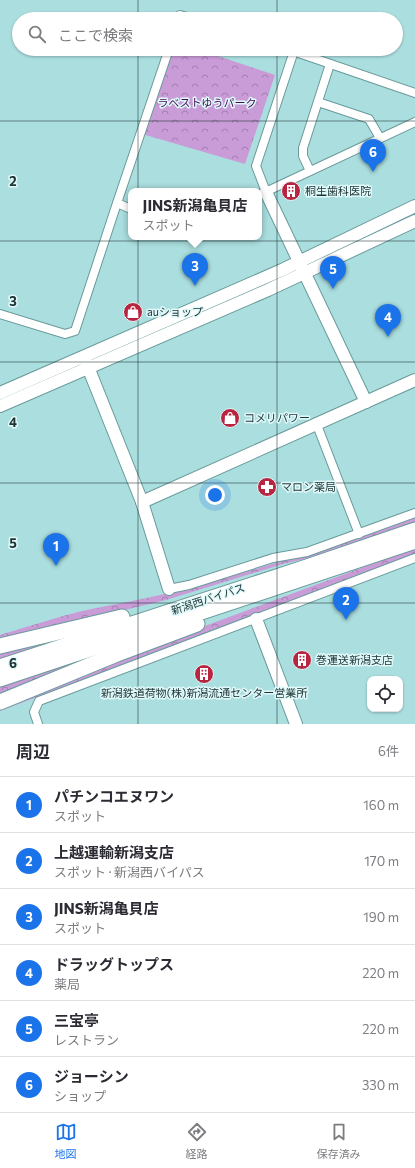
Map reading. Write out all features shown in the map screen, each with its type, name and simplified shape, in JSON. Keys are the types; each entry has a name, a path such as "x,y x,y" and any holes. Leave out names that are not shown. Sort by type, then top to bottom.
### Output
{"highway":[{"name":"新潟西バイパス","path":"0,679 307,573 415,530"},
{"name":"新潟西バイパス","path":"0,667 307,573 415,542"},
{"path":"0,646 307,573"},
{"path":"0,702 117,654 207,620 307,573"}],"street":[{"path":"0,314 65,334 75,331 167,56"},
{"path":"262,188 256,166 289,56"},
{"path":"308,56 415,93"},
{"path":"310,171 302,152 330,64"},
{"path":"318,102 369,119 380,138"},
{"path":"366,402 303,266 263,193 415,122"},
{"path":"117,203 128,208"},
{"path":"303,266 415,206"},
{"path":"0,406 86,363 303,266 415,221"},
{"path":"0,393 86,363"},
{"path":"86,363 142,502 169,589 189,585 273,558 307,552 415,513"},
{"path":"142,502 415,380"},
{"path":"317,425 359,534"},
{"path":"38,724 34,712 39,702 415,558"},
{"path":"256,619 296,724"}],"green space":[{"name":"ラベストゆうパーク","path":"169,56 218,56 275,75 245,164 142,134"},
{"path":"415,518 415,523 327,554 283,564 166,600 0,640 0,635 51,620 82,611 143,599 210,582 328,547"},
{"path":"415,548 415,554 0,711 0,709 151,646"},
{"path":"110,623 0,661 0,649"},
{"path":"158,633 0,697 0,686"}],"place":[{"name":"ジョーシン","path":"373,172"},
{"name":"桐生歯科医院","path":"291,191"},
{"name":"JINS新潟亀貝店","path":"195,286"},
{"name":"三宝亭","path":"333,289"},
{"name":"auショップ","path":"133,312"},
{"name":"ドラッグトップス","path":"388,337"},
{"name":"コメリパワー","path":"230,418"},
{"name":"マロン薬局","path":"267,487"},
{"name":"パチンコエヌワン","path":"56,566"},
{"name":"上越運輸新潟支店","path":"346,620"},
{"name":"巻運送新潟支店","path":"302,660"},
{"name":"新潟鉄道荷物(株)新潟流通センター営業所","path":"204,674"}]}
